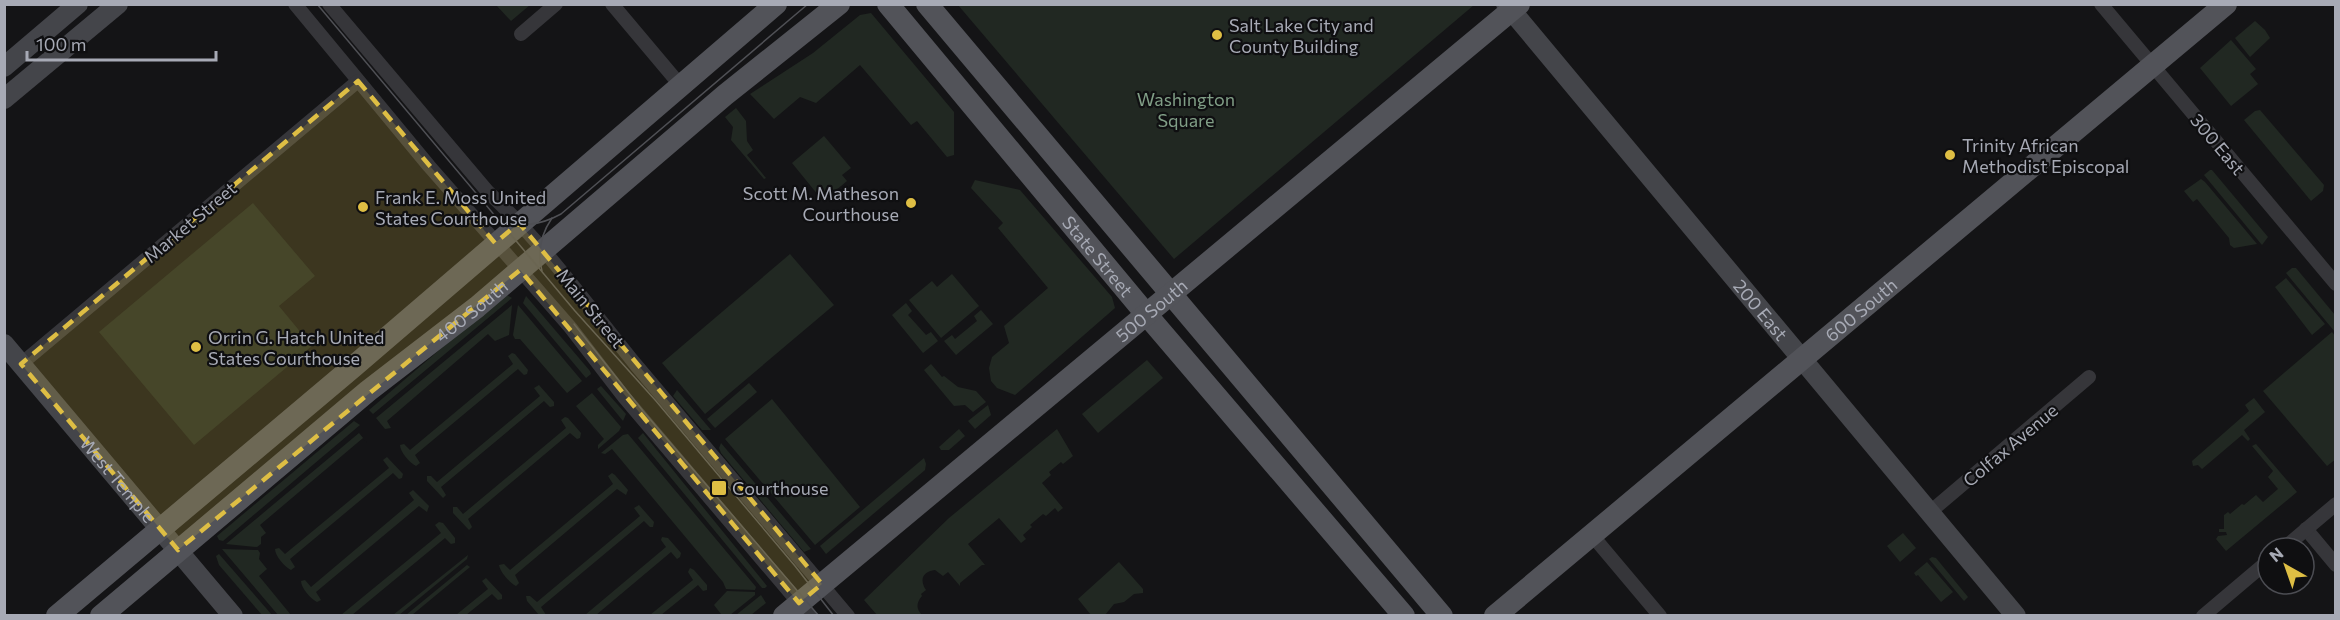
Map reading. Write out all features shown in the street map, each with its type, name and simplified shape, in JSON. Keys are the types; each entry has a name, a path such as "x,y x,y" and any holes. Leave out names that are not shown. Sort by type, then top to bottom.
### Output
{"main road":[{"name":"400 South","path":"57,615 345,374 776,4"},
{"name":"400 South","path":"101,615 368,391 477,307 725,95 839,4"},
{"name":"State Street","path":"888,4 1146,314 1404,615"},
{"name":"State Street","path":"927,4 1442,615"},
{"name":"600 South","path":"1496,615 2226,4"},
{"name":"500 South","path":"798,611 822,584 1512,7"}],"street":[{"path":"4,66 78,4"},
{"path":"4,99 118,4"},
{"name":"Main Street","path":"295,4 495,243 570,327 798,611"},
{"name":"Main Street","path":"329,4 488,192 543,249 642,372 848,615"},
{"path":"521,34 556,4"},
{"path":"612,4 681,86"},
{"name":"300 East","path":"2101,4 2336,284"},
{"name":"200 East","path":"1512,7 2016,615"},
{"path":"30,45 46,65"},
{"name":"Market Street","path":"21,364 358,81"},
{"name":"West Temple","path":"4,344 233,615"},
{"name":"Colfax Avenue","path":"1930,513 2089,377"},
{"path":"2298,536 2336,504"},
{"path":"2306,529 2336,565"},
{"path":"1592,534 1660,615"},
{"path":"2203,615 2256,571"}],"highlighted area":[{"path":"358,81 495,243 519,223 822,584 799,603 520,270 178,550 21,364"}],"green space":[{"path":"496,5 530,5 511,21"},
{"name":"Washington Square","path":"958,5 1474,5 1174,259"},
{"path":"871,13 954,112 954,155 947,157 917,121 911,125 860,65 816,103 800,97 774,119 750,94 813,53 860,15"},
{"path":"2255,21 2270,38 2250,57 2235,38"},
{"path":"2231,40 2256,69 2250,74 2258,84 2231,106 2200,68"},
{"path":"736,108 746,121 747,141 753,150 747,155 766,178 764,179 731,140 733,127 725,117"},
{"path":"2260,110 2324,185 2323,191 2311,201 2244,120 2255,111"},
{"path":"824,136 851,168 842,175 847,181 823,201 792,163"},
{"path":"2210,170 2268,237 2262,245 2204,175"},
{"path":"2201,179 2257,244 2234,248 2230,245 2229,238 2197,199 2193,202 2184,191"},
{"path":"975,180 1020,190 1112,297 1115,308 1015,395 997,388 991,381 989,368 992,357 1009,343 1004,326 1048,288 998,228 1003,223 971,188"},
{"path":"253,203 315,276 279,306 312,346 194,445 99,332"},
{"path":"790,254 834,305 705,414 662,363"},
{"path":"2296,268 2335,315 2335,332 2286,273"},
{"path":"952,274 979,306 941,338 909,300 932,281 937,287"},
{"path":"2286,278 2325,324 2312,335 2275,287"},
{"path":"505,294 512,298 373,414 369,410"},
{"path":"526,296 590,371 591,374 586,378 523,303"},
{"path":"906,303 912,311 908,315 926,335 931,332 938,341 923,353 892,315"},
{"path":"512,305 509,335 495,341 488,334 387,421 391,428 385,429 376,418"},
{"path":"518,305 582,381 567,393 520,339 515,339 513,335"},
{"path":"981,310 993,324 956,355 944,341 952,335 955,339 977,321 974,316"},
{"path":"2332,332 2336,337 2336,459 2327,466 2263,391"},
{"path":"512,353 528,370 527,374 524,375 518,369 415,455 420,463 416,466 403,454 400,445 404,444 410,450 513,364 508,356"},
{"path":"1147,360 1163,378 1098,433 1082,414"},
{"path":"931,364 942,377 944,376 958,387 976,391 986,402 973,412 965,405 954,406 924,370"},
{"path":"749,383 757,392 715,428 707,419"},
{"path":"539,385 554,402 554,406 550,407 544,401 441,487 446,495 443,498 427,481 427,476 431,476 437,482 540,396 534,388"},
{"path":"601,386 626,414 623,421 597,389"},
{"path":"677,390 711,430 702,430 673,396"},
{"path":"592,393 621,427 598,449 598,445 604,439 576,406"},
{"path":"2254,398 2265,412 2244,430 2250,439 2248,441 2242,435 2202,469 2198,465 2193,466 2192,461 2249,411 2245,405"},
{"path":"772,399 860,507 815,545 725,439"},
{"path":"988,405 991,415 975,429 968,421"},
{"path":"565,417 581,433 580,438 577,439 570,433 468,519 472,527 469,530 453,513 453,507 457,507 463,514 566,428 561,420"},
{"path":"354,421 360,425 223,541 219,540 217,536"},
{"path":"959,429 965,436 949,450 941,450 939,447"},
{"path":"1057,429 1073,456 1049,472 1051,475 1042,483 1063,508 1058,512 1055,508 1046,516 1043,514 1030,525 1032,527 1023,535 1026,539 1021,543 999,518 968,544 985,565 960,583 960,586 948,572 943,576 935,570 928,572 923,577 926,590 921,594 918,604 922,615 877,615 864,600 949,518"},
{"path":"359,433 368,444 363,438 260,525 266,533 261,537 261,544 257,547 226,544"},
{"path":"643,433 767,586 765,588 762,588 638,438"},
{"path":"628,434 756,587 755,590 726,589 723,582 612,449 605,454 601,453 623,435"},
{"path":"721,443 811,549 804,552 721,453 719,448"},
{"path":"2256,444 2297,492 2226,551 2216,539 2218,536 2227,535 2226,532 2219,532 2219,529 2224,529 2224,515 2228,512 2230,514 2256,495 2263,502 2278,489 2268,477 2273,471 2252,446"},
{"path":"387,457 403,474 402,478 399,479 393,473 290,559 295,567 291,570 278,558 275,549 279,548 285,554 389,468 383,460"},
{"path":"924,458 925,470 826,554 820,546"},
{"path":"612,473 628,490 626,495 617,489 515,575 519,583 516,586 508,580 499,565 504,564 510,570 613,484 608,476"},
{"path":"413,490 429,506 427,512 419,506 316,592 321,600 317,602 304,590 301,581 305,580 311,587 414,500 409,493"},
{"path":"639,505 654,522 653,527 644,521 541,607 546,615 539,615 527,601 526,596 530,596 537,602 640,516 634,508"},
{"path":"439,522 443,523 455,538 455,543 451,544 445,538 352,615 341,615 441,533 435,525"},
{"path":"1903,533 1916,548 1900,562 1887,546"},
{"path":"662,537 668,538 681,553 680,557 677,559 671,552 596,615 585,615 666,547 661,540"},
{"path":"222,549 258,550 259,559 267,569 259,576 291,615 278,615"},
{"path":"219,554 272,615 262,615 219,565 216,556"},
{"path":"468,555 467,559 399,615 393,615"},
{"path":"1936,558 1968,597 1964,601 1929,559"},
{"path":"1119,562 1143,589 1143,593 1134,594 1124,602 1114,604 1105,615 1091,615 1078,599"},
{"path":"1927,562 1953,592 1941,602 1914,573"},
{"path":"467,565 470,567 412,615 406,615"},
{"path":"690,568 707,585 707,590 703,591 698,585 661,615 650,615 693,580 688,572"},
{"path":"486,578 502,595 502,599 498,600 492,594 466,615 456,615 488,589 482,581"},
{"path":"727,591 755,592 755,595 730,615 719,615 721,614 714,605"},
{"path":"761,595 766,603 751,615 736,615"}],"tram line":[{"path":"317,4 575,311 656,401 795,566 834,616"},
{"path":"497,218 529,224 545,221 561,214 808,4"},
{"path":"542,271 541,243 552,218"},
{"path":"574,324 643,411 819,616"}],"place":[{"name":"Salt Lake City and County Building","path":"1217,35"},
{"name":"Trinity African Methodist Episcopal","path":"1950,155"},
{"name":"Scott M. Matheson Courthouse","path":"911,203"},
{"name":"Frank E. Moss United States Courthouse","path":"363,207"},
{"name":"Orrin G. Hatch United States Courthouse","path":"196,347"},
{"name":"Courthouse","path":"719,488"}]}
